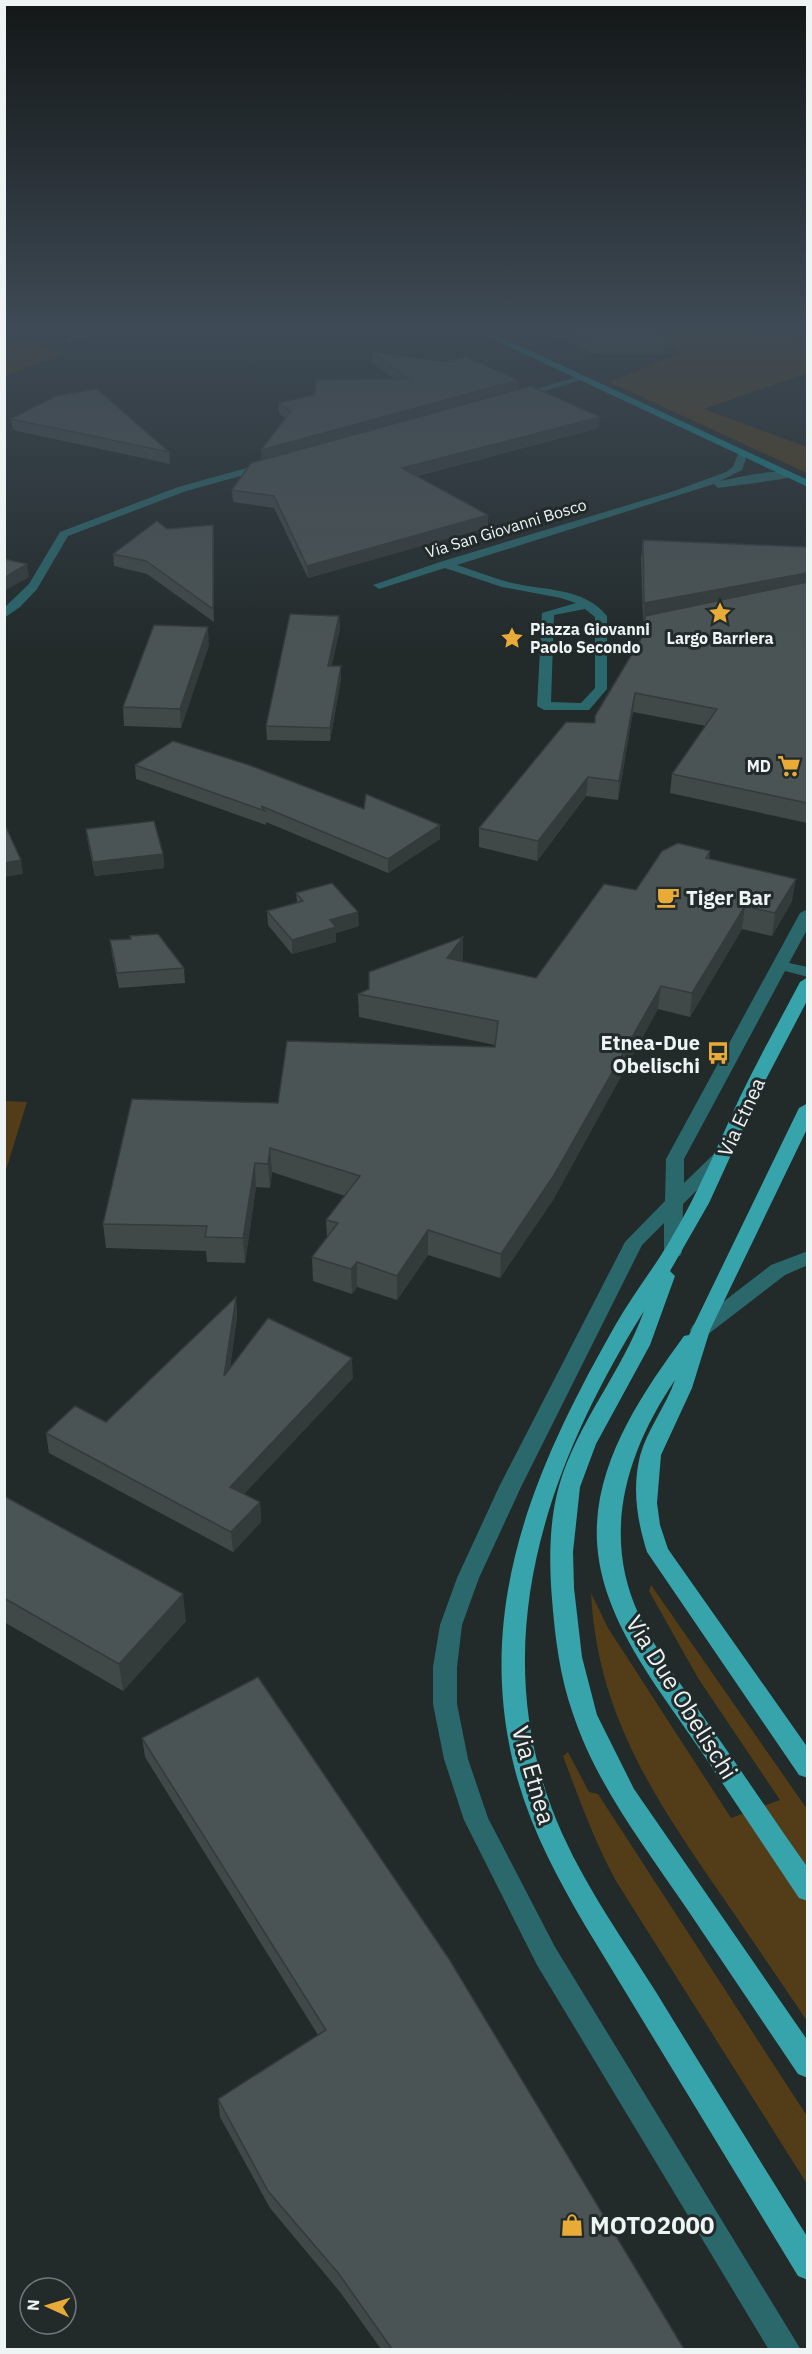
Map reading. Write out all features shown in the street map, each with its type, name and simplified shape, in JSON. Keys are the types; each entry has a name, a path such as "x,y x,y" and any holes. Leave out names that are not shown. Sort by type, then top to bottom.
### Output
{"main road":[{"path":"704,435 807,484"},
{"name":"Via Etnea","path":"807,982 740,1116 726,1153 673,1252 627,1322 555,1460 538,1502 526,1542 511,1630 512,1668 518,1721 530,1780 553,1840 586,1904 807,2266"},
{"name":"Via Due Obelischi","path":"807,1109 700,1330 682,1388 651,1455 646,1503 649,1525 658,1552 807,1768"},
{"name":"Via Etnea","path":"673,1252 647,1329 578,1462 566,1504 563,1554 567,1632 574,1678 602,1754 625,1797 807,2065"},
{"name":"Via Due Obelischi","path":"700,1330 662,1380 618,1466 611,1496 609,1552 620,1596 657,1666 807,1890"}],"street":[{"path":"678,493 730,474 738,468 743,453"},
{"path":"4,614 25,597 42,578 64,534 182,489 285,461"},
{"path":"678,493 760,477 789,476"},
{"name":"Via San Giovanni Bosco","path":"379,585 678,493"},
{"path":"444,564 515,588 568,594 589,604 601,616 603,628 601,689 584,707 544,706 548,613 589,604"},
{"path":"603,628 635,629 679,621"},
{"path":"673,1252 675,1159 807,914"},
{"path":"779,965 807,972"},
{"path":"807,1109 807,1117"},
{"path":"726,1153 634,1242 510,1487 473,1568 451,1625 445,1667 445,1704 456,1759 476,1821 546,1956 786,2349"},
{"path":"700,1330 778,1270 807,1257"}],"shaded area":[{"path":"724,435 774,435 807,447 807,473"},
{"path":"4,1101 27,1102 5,1173"},
{"path":"651,1585 807,1809 807,2021 669,1817 631,1748 616,1713 595,1635 591,1593 608,1628 731,1818 780,1800 698,1678 649,1591"},
{"path":"568,1752 589,1792 598,1794 807,2116 807,2184 616,1881 594,1835 563,1756"}],"building":[{"path":"87,435 149,435 169,452"},
{"path":"273,435 317,435 261,450"},
{"path":"353,435 531,435 402,468 488,515 307,566 274,496 232,490 251,463"},
{"path":"157,521 167,529 213,525 213,609 146,561 113,554"},
{"path":"643,540 807,547 807,573 644,603"},
{"path":"4,559 27,564 4,578"},
{"path":"807,582 807,803 672,774 717,709 635,693 619,781 588,777 538,841 479,828 566,722 595,723 595,716 645,632 645,616"},
{"path":"290,614 339,616 328,666 341,666 330,728 266,726"},
{"path":"154,625 208,627 180,709 123,707"},
{"path":"173,741 249,765 364,809 366,794 440,825 388,859 261,806 265,811 135,765"},
{"path":"154,821 163,854 93,862 86,829"},
{"path":"4,823 21,860 4,863"},
{"path":"678,843 710,851 706,858 796,879 775,913 745,906 692,993 661,986 554,1175 501,1254 428,1230 397,1276 357,1262 351,1269 312,1257 338,1223 326,1220 360,1176 270,1148 268,1164 255,1163 243,1238 205,1237 207,1226 103,1224 132,1099 278,1103 287,1041 495,1047 498,1021 358,994 369,989 369,972 463,937 447,958 536,978 604,884 636,890 662,851"},
{"path":"332,883 358,912 330,920 336,927 292,940 267,911 303,901 296,893"},
{"path":"158,934 184,968 117,973 110,940"},
{"path":"236,1297 224,1376 268,1318 352,1358 230,1487 260,1502 231,1532 46,1433 75,1406 106,1422"},
{"path":"4,1496 183,1594 119,1664 4,1598"},
{"path":"258,1677 449,1959 684,2349 392,2349 339,2274 268,2191 218,2099 326,2030 142,1738"}],"place":[{"name":"Largo Barriera","path":"720,613"},
{"name":"Piazza Giovanni Paolo Secondo","path":"512,638"},
{"name":"MD","path":"789,766"},
{"name":"Tiger Bar","path":"668,897"},
{"name":"Etnea-Due Obelischi","path":"718,1053"},
{"name":"MOTO2000","path":"572,2225"}]}
